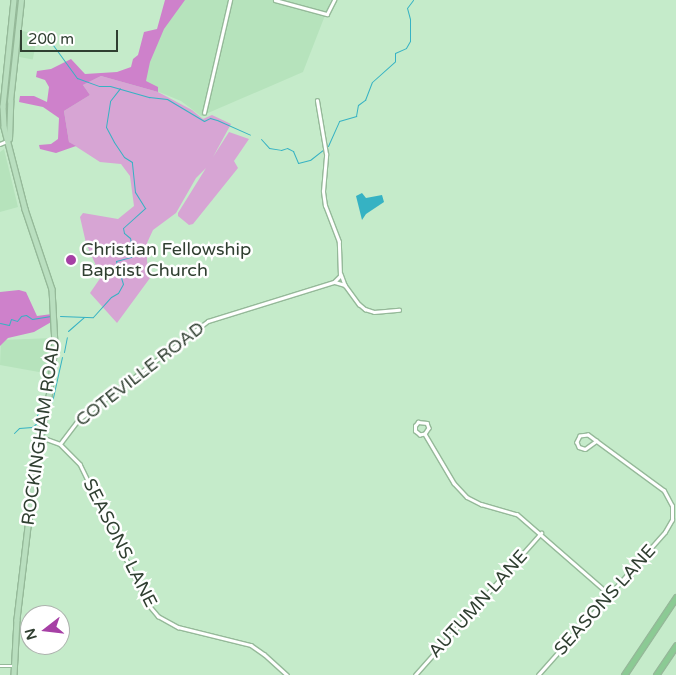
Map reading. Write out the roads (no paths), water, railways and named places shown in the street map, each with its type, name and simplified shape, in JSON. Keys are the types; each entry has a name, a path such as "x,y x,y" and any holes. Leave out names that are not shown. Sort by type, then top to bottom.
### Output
{"highway":[{"path":"624,675 676,597"},
{"path":"656,675 676,645"}],"main road":[{"path":"9,140 4,127 3,106 14,0"},
{"path":"9,140 10,101 21,0"},
{"name":"ROCKINGHAM ROAD","path":"9,140 21,194 51,283 54,304 55,354 41,437 17,620 14,675"}],"street":[{"path":"204,113 230,0"},
{"path":"275,0 327,14 334,0"},
{"path":"317,101 327,161 322,192 325,206 339,242 341,272 345,285 365,309 374,312 399,310"},
{"path":"0,144 9,140"},
{"path":"341,272 334,282 345,285"},
{"name":"COTEVILLE ROAD","path":"60,444 78,420 208,321 334,282"},
{"path":"424,421 428,424 428,430 425,434 420,435 415,432 415,426 418,422 424,421"},
{"path":"425,434 454,483 467,497 481,504 516,513 609,594"},
{"path":"583,434 596,441 586,449 580,448 577,442 578,438 583,434"},
{"name":"SEASONS LANE","path":"41,437 60,444 84,471 148,604 158,616 178,627 251,645 287,675"},
{"name":"SEASONS LANE","path":"538,675 668,529 673,510 670,500 664,491 596,441"},
{"name":"AUTUMN LANE","path":"415,675 541,534"},
{"path":"0,666 14,666"}],"water":[{"path":"362,193 366,198 382,195 384,202 366,214 362,220 356,196"}],"waterway":[{"path":"328,146 339,121 356,116 358,105 365,100 372,82 395,61 395,53 406,48 410,41 410,19 407,8 413,0"},
{"path":"44,40 53,45 77,78 99,86 110,86 149,97 167,99 204,121 210,118 217,120 250,135"},
{"path":"60,316 93,317 111,297 118,293 123,284 116,261 131,257 132,249 130,238 124,233 123,228 145,208 135,192 132,162 124,157 106,127 110,101 120,88"},
{"path":"261,139 269,148 281,150 287,148 293,151 298,163 310,160 323,150"},
{"path":"0,323 9,325 11,319 17,321 21,316 26,315 32,319 51,316"},
{"path":"68,331 84,317"},
{"path":"64,352 67,337"},
{"path":"52,402 62,357"},
{"path":"14,433 19,428 32,427 37,423 37,415 41,409"}],"place":[{"name":"Christian Fellowship Baptist Church","path":"71,260"}]}
